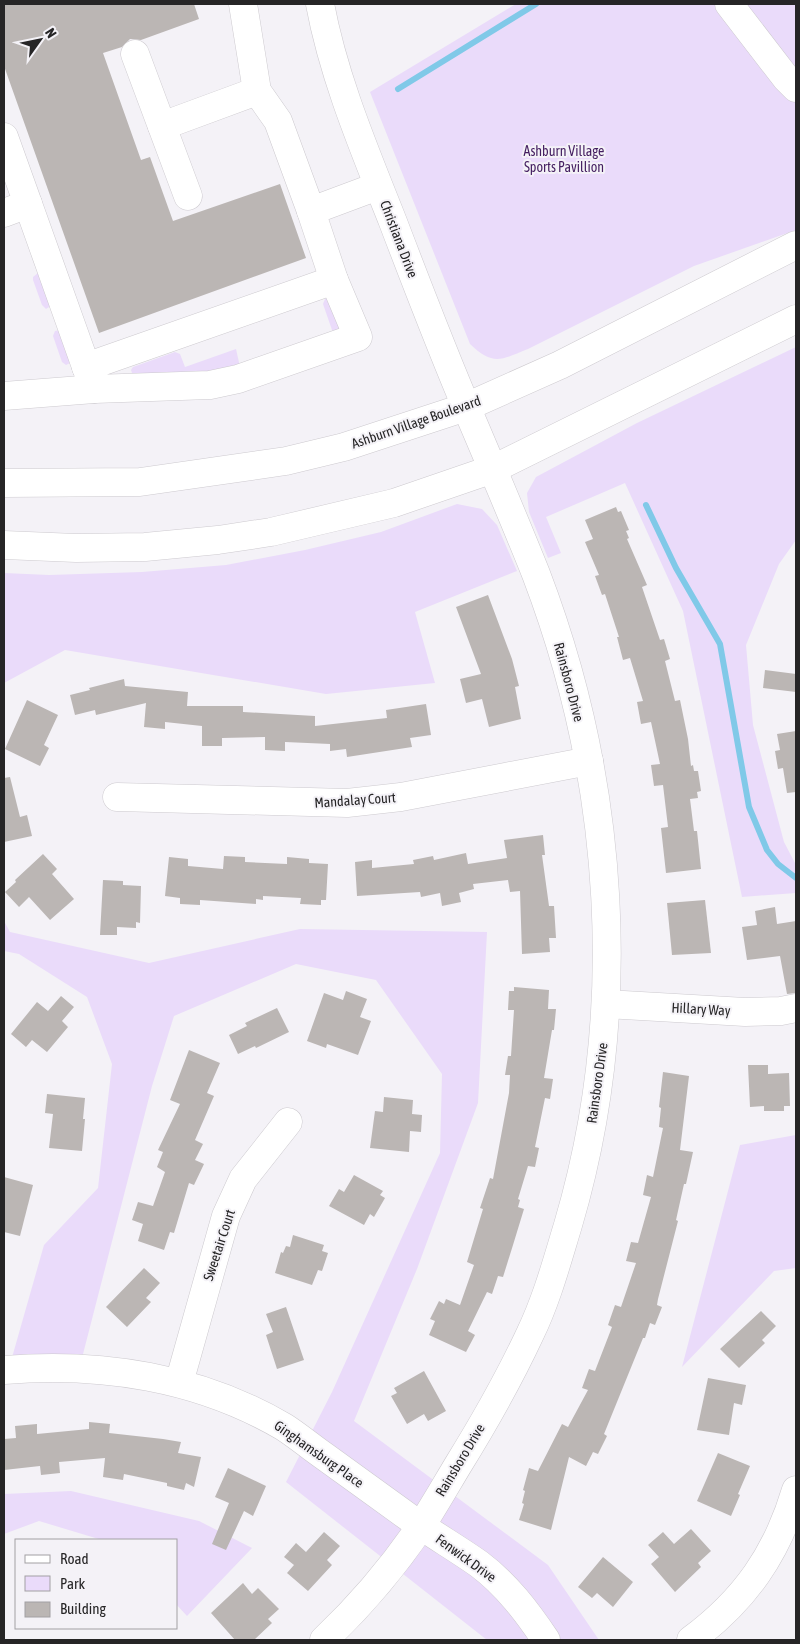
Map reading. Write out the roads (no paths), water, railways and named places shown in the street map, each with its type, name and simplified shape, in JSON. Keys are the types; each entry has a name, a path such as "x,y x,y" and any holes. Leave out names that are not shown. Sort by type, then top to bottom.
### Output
{"street":[{"path":"90,378 210,384 238,379 358,337 334,280 278,121 257,91 243,4"},
{"name":"Christiana Drive","path":"320,4 338,72 354,122 466,407 493,469"},
{"path":"729,4 786,78 796,88"},
{"path":"135,54 188,196"},
{"path":"162,126 257,91"},
{"path":"4,137 16,209 90,378"},
{"path":"311,211 378,186"},
{"name":"Ashburn Village Boulevard","path":"4,483 140,482 286,461 344,447 466,407 560,364 796,245"},
{"path":"4,396 90,378 334,280"},
{"path":"4,545 76,548 145,547 218,540 271,532 394,503 493,469 796,319"},
{"name":"Rainsboro Drive","path":"324,1640 348,1618 421,1526 476,1436 532,1332 556,1267 575,1200 590,1133 601,1065 606,1004 606,892 599,823 589,761 559,642 536,575 493,469"},
{"name":"Mandalay Court","path":"117,797 347,803 401,797 589,761"},
{"name":"Hillary Way","path":"606,1004 745,1012 781,1011 796,1008"},
{"name":"Sweetair Court","path":"179,1383 226,1216 244,1179 288,1122"},
{"name":"Ginghamsburg Place","path":"4,1370 78,1368 129,1372 179,1383 233,1402 286,1428 421,1526"},
{"path":"691,1640 726,1612 766,1562 785,1524 796,1490"},
{"name":"Fenwick Drive","path":"421,1526 479,1565 498,1581 526,1611 546,1640"}],"waterway":[{"path":"398,89 536,4"},
{"path":"646,505 676,568 720,644 749,807 767,850 778,864 796,878"}],"park label":[{"name":"Ashburn Village Sports Pavillion","path":"564,160"}]}
